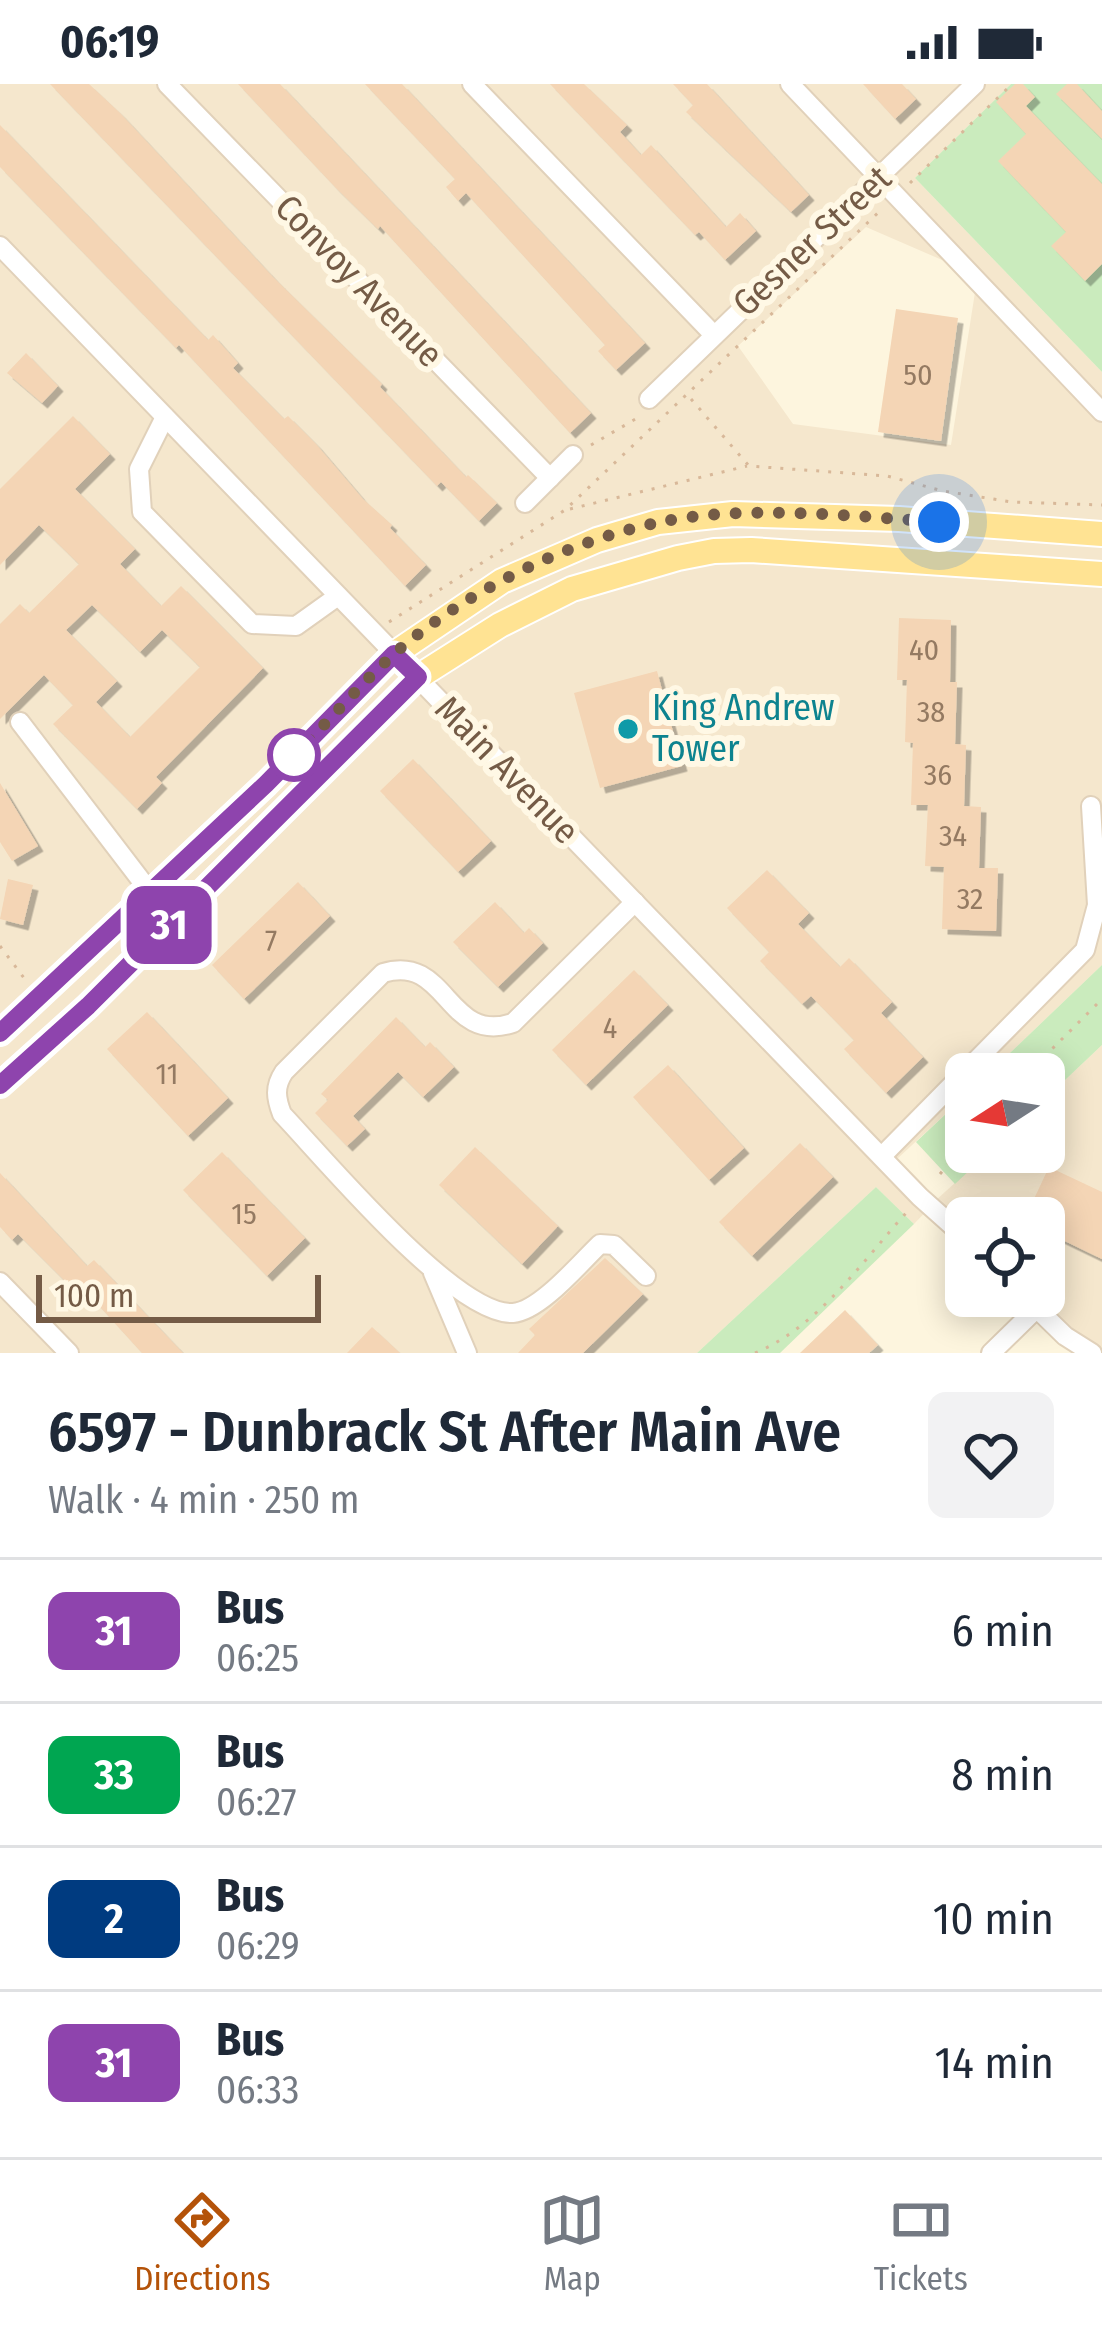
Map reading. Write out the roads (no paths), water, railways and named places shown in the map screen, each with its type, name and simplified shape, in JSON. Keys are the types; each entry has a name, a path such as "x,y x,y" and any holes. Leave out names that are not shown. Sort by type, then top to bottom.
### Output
{"main road":[{"path":"0,1033 266,784 394,654 502,581 597,540 658,522 756,514 1102,534"},
{"path":"0,1085 88,1006 418,677 572,589 626,570 714,551 1102,574"}],"street":[{"name":"Convoy Avenue","path":"167,84 550,478"},
{"path":"472,84 714,335"},
{"path":"790,84 1102,412"},
{"name":"Gesner Street","path":"650,407 714,335 976,84"},
{"name":"Main Avenue","path":"0,246 945,1218"},
{"path":"165,417 139,470 142,512 252,624 296,626 338,596"},
{"path":"525,503 573,455"},
{"path":"20,722 150,892"},
{"path":"882,1156 1084,950 1097,905 1091,806"},
{"path":"635,902 513,1023 491,1029 474,1024 416,969 383,973 277,1082 276,1098 282,1114 433,1273 485,1305 511,1313 534,1306 600,1244 614,1245 646,1276"},
{"path":"433,1273 467,1353"},
{"path":"0,1282 69,1353"},
{"path":"993,1352 1019,1317"},
{"path":"1047,1317 1092,1353"}],"place":[{"name":"King Andrew Tower","path":"628,729"}]}
